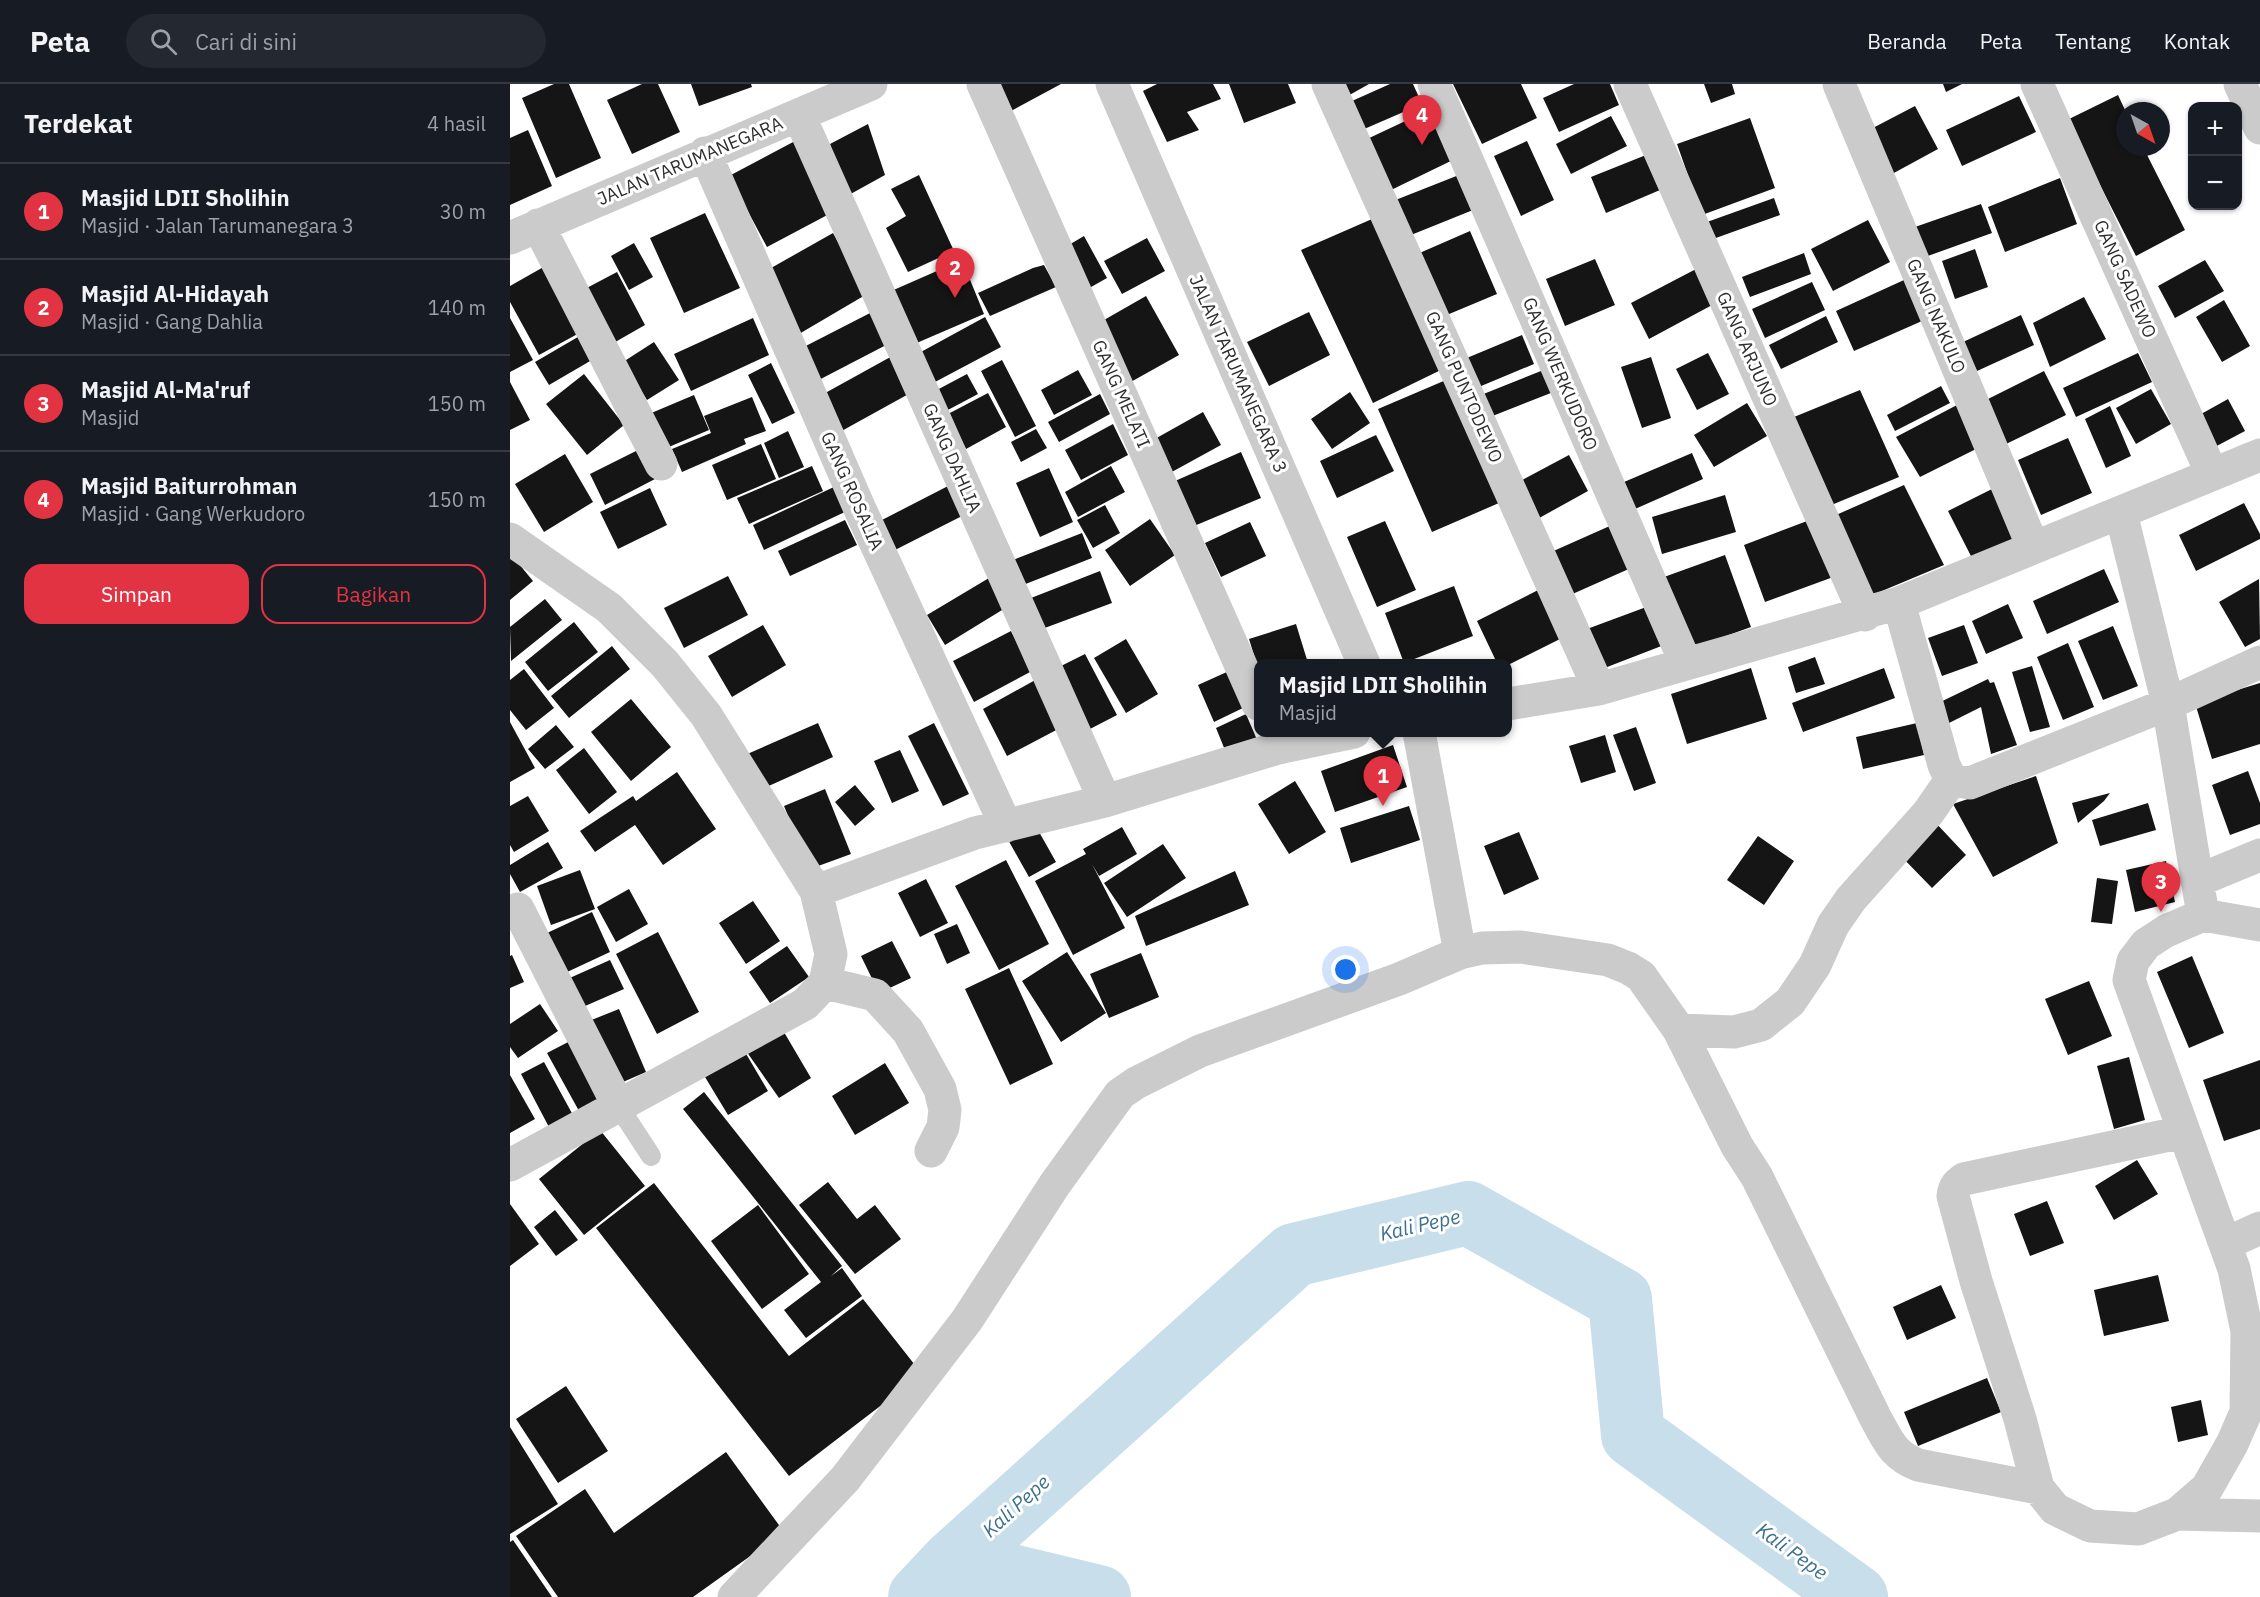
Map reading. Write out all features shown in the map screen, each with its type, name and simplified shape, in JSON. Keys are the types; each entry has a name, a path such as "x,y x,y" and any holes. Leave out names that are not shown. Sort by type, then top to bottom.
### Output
{"street":[{"name":"JALAN TARUMANEGARA","path":"524,231 871,84"},
{"name":"GANG MELATI","path":"983,84 1254,695"},
{"name":"JALAN TARUMANEGARA 3","path":"1112,84 1362,659"},
{"name":"GANG PUNTODEWO","path":"1328,84 1599,689"},
{"name":"GANG WERKUDORO","path":"1434,84 1686,664"},
{"name":"GANG ARJUNO","path":"1630,84 1865,615"},
{"name":"GANG NAKULO","path":"1839,84 2032,548"},
{"name":"GANG SADEWO","path":"2037,84 2212,474"},
{"path":"2240,84 2260,128"},
{"name":"GANG DAHLIA","path":"799,115 1105,801"},
{"name":"GANG ROSALIA","path":"705,153 859,507 1006,826"},
{"path":"524,231 661,464"},
{"path":"1512,704 1599,689 1865,615 2260,455"},
{"path":"2121,513 2168,704 2202,915"},
{"path":"510,539 609,608 665,664 706,715 816,891 831,954 825,983 805,1005 510,1165"},
{"path":"1899,603 1944,765 1951,780"},
{"path":"1951,780 1970,783 2168,704 2260,662"},
{"path":"816,891 975,833 1105,801 1274,740 1304,737"},
{"path":"1420,737 1460,953"},
{"path":"1684,1039 1734,1032 1761,1025 1790,1002 1815,965 1833,925 1851,899 1928,813 1951,780"},
{"path":"2197,881 2260,855"},
{"path":"518,909 619,1107"},
{"path":"2177,1514 2206,1488 2253,1412 2247,1331 2234,1269 2128,980 2133,961 2146,944 2166,931 2202,915 2257,933"},
{"path":"734,1597 845,1479 967,1320 1055,1184 1120,1094 1136,1083 1200,1051 1377,988 1460,953 1497,946 1521,947 1608,960 1641,976 1684,1039 1737,1146 1757,1177 1876,1419 1895,1451 1901,1458 1918,1465 2038,1488"},
{"path":"825,983 874,995 908,1031 940,1089 945,1110 943,1127 931,1151"},
{"path":"2183,1131 1964,1179 1953,1190 1953,1196 1976,1281 2020,1419 2038,1488 2055,1509 2090,1526 2138,1528 2177,1514 2260,1516"},
{"path":"2225,1244 2260,1228"}],"lane":[{"path":"619,1107 651,1156"}],"building":[{"path":"554,84 569,84 601,158 556,178 522,98"},
{"path":"642,84 658,84 680,132 632,154 607,100"},
{"path":"691,84 751,84 752,87 699,106"},
{"path":"997,84 1061,84 1011,111"},
{"path":"1157,84 1213,84 1221,99 1187,112 1199,130 1167,142 1143,91"},
{"path":"1229,84 1288,84 1296,103 1244,123"},
{"path":"1339,84 1369,84 1346,97"},
{"path":"1390,84 1413,84 1422,104 1355,133 1343,105"},
{"path":"1453,84 1521,84 1537,118 1482,144"},
{"path":"1574,84 1610,84 1619,105 1559,132 1543,98"},
{"path":"1704,84 1732,84 1735,94 1711,103"},
{"path":"1943,84 1962,84 1946,92"},
{"path":"2118,95 2121,102 2116,102 2116,156 2148,156 2185,230 2136,256 2067,120"},
{"path":"2019,96 2036,132 1962,166 1946,130"},
{"path":"1915,106 1938,149 1892,174 1869,130"},
{"path":"1433,108 1457,158 1389,191 1365,140"},
{"path":"1611,116 1627,146 1571,174 1556,144"},
{"path":"1750,118 1775,188 1702,215 1677,144"},
{"path":"868,124 885,175 847,196 830,144"},
{"path":"528,130 552,186 510,205 510,138"},
{"path":"795,141 833,212 767,247 729,176"},
{"path":"1527,141 1554,200 1521,216 1494,156"},
{"path":"1646,155 1660,190 1606,213 1591,177"},
{"path":"1464,173 1478,208 1406,237 1393,201"},
{"path":"919,175 954,251 908,272 886,228 906,216 891,189"},
{"path":"2060,178 2077,224 2005,252 1988,207"},
{"path":"1774,198 1780,215 1713,239 1707,222"},
{"path":"1981,204 1992,233 1925,257 1915,227"},
{"path":"705,213 740,288 684,313 650,238"},
{"path":"1372,219 1445,368 1373,403 1301,250"},
{"path":"1868,220 1890,262 1833,291 1811,249"},
{"path":"1470,231 1497,294 1442,317 1415,255"},
{"path":"833,233 867,294 799,334 764,272"},
{"path":"1084,236 1107,278 1084,291 1062,249"},
{"path":"1147,238 1165,271 1122,294 1104,261"},
{"path":"634,243 653,277 629,290 611,256"},
{"path":"1975,249 1988,287 1955,299 1942,261"},
{"path":"1804,253 1811,274 1750,297 1742,277"},
{"path":"1595,259 1615,305 1565,326 1546,279"},
{"path":"962,260 984,314 912,345 889,292"},
{"path":"2205,260 2224,291 2175,318 2158,286"},
{"path":"547,265 583,331 539,355 510,302 510,286"},
{"path":"1044,265 1056,287 990,316 978,293"},
{"path":"1696,269 1714,304 1649,339 1631,303"},
{"path":"617,272 645,325 610,345 581,291"},
{"path":"1904,280 1922,321 1854,351 1836,311"},
{"path":"1812,282 1825,310 1765,338 1752,309"},
{"path":"1146,296 1179,355 1129,383 1097,324"},
{"path":"2084,297 2106,339 2050,367 2033,323"},
{"path":"2224,300 2250,346 2222,362 2196,317"},
{"path":"874,311 890,343 813,383 796,351"},
{"path":"1309,312 1330,355 1269,386 1247,342"},
{"path":"2021,315 2034,345 1977,371 1963,342"},
{"path":"1826,316 1838,342 1781,369 1769,345"},
{"path":"985,317 1001,347 935,382 919,353"},
{"path":"510,318 533,360 510,372"},
{"path":"753,318 769,355 691,391 674,354"},
{"path":"583,334 597,357 549,385 535,362"},
{"path":"1522,335 1534,364 1474,389 1462,360"},
{"path":"654,342 679,380 647,400 623,362"},
{"path":"1708,353 1729,394 1697,410 1676,369"},
{"path":"2138,353 2152,382 2076,417 2063,388"},
{"path":"894,355 914,391 838,433 818,397"},
{"path":"1651,357 1671,418 1642,428 1621,367"},
{"path":"1002,360 1036,426 1015,437 981,371"},
{"path":"771,363 795,413 772,424 748,375"},
{"path":"1546,369 1556,391 1485,419 1476,397"},
{"path":"1078,370 1092,395 1054,415 1041,390"},
{"path":"2044,371 2066,415 2006,444 1984,401"},
{"path":"584,374 624,425 587,455 546,404"},
{"path":"967,374 978,394 946,411 935,391"},
{"path":"1446,380 1499,503 1432,532 1378,409"},
{"path":"510,382 530,420 510,430"},
{"path":"1941,386 1950,403 1895,431 1887,415"},
{"path":"2151,389 2171,424 2136,444 2116,408"},
{"path":"1860,390 1899,477 1829,506 1794,417"},
{"path":"1350,392 1370,423 1332,449 1311,419"},
{"path":"988,393 1006,427 966,449 948,414"},
{"path":"1100,394 1110,414 1059,442 1048,422"},
{"path":"694,395 709,430 664,449 649,414"},
{"path":"752,397 766,431 744,439 746,444 682,472 672,449 711,433 704,416"},
{"path":"2228,399 2245,431 2211,449 2194,418"},
{"path":"1747,403 1767,436 1714,467 1694,435"},
{"path":"1957,405 1978,448 1920,477 1896,437"},
{"path":"2110,406 2131,456 2106,468 2085,419"},
{"path":"1203,412 1221,445 1170,473 1153,440"},
{"path":"1113,424 1128,455 1081,480 1065,450"},
{"path":"1036,429 1047,448 1021,462 1011,442"},
{"path":"788,431 804,467 779,478 764,443"},
{"path":"1376,435 1394,471 1337,498 1320,461"},
{"path":"2068,438 2092,493 2041,515 2018,460"},
{"path":"761,444 776,479 727,500 712,465"},
{"path":"640,449 655,479 605,505 590,474"},
{"path":"1241,452 1261,498 1194,526 1175,481"},
{"path":"1692,453 1703,479 1635,509 1624,482"},
{"path":"565,454 593,502 544,532 515,484"},
{"path":"1569,455 1588,491 1532,522 1513,485"},
{"path":"812,466 823,491 749,524 737,498"},
{"path":"1111,466 1125,492 1078,517 1065,492"},
{"path":"1049,468 1073,522 1040,537 1016,483"},
{"path":"950,485 964,515 895,550 880,521"},
{"path":"1904,485 1944,565 1870,596 1836,515"},
{"path":"836,486 847,511 764,550 753,525"},
{"path":"650,488 667,525 618,549 600,512"},
{"path":"1992,489 2016,538 1973,560 1948,511"},
{"path":"1725,495 1736,532 1662,554 1652,517"},
{"path":"2244,503 2260,534 2260,539 2196,571 2179,535"},
{"path":"1105,505 1120,533 1093,548 1077,520"},
{"path":"1815,518 1836,576 1765,602 1744,545"},
{"path":"1150,519 1175,555 1130,586 1105,550"},
{"path":"845,520 857,545 790,576 778,551"},
{"path":"1385,521 1416,590 1377,607 1347,537"},
{"path":"1250,522 1266,556 1221,577 1205,543"},
{"path":"1612,525 1631,568 1568,596 1549,553"},
{"path":"1082,533 1092,558 1023,585 1013,560"},
{"path":"510,553 533,581 510,600"},
{"path":"1725,555 1751,627 1690,649 1664,577"},
{"path":"2104,569 2119,602 2047,634 2033,601"},
{"path":"1100,571 1112,603 1042,629 1031,598"},
{"path":"728,576 748,615 684,648 664,608"},
{"path":"989,578 1007,607 945,645 927,615"},
{"path":"2259,579 2260,639 2245,647 2219,602"},
{"path":"1454,586 1473,636 1414,659 1402,659 1385,613"},
{"path":"1544,587 1568,635 1512,663 1512,659 1495,659 1477,621"},
{"path":"545,599 562,620 511,661 510,627"},
{"path":"2008,604 2023,638 1986,654 1972,621"},
{"path":"1649,606 1664,645 1602,669 1587,629"},
{"path":"574,622 598,652 548,691 525,662"},
{"path":"1296,624 1307,659 1255,659 1249,639"},
{"path":"763,625 786,665 732,697 708,656"},
{"path":"1964,625 1978,663 1942,676 1928,638"},
{"path":"2113,626 2138,686 2103,700 2078,641"},
{"path":"1011,631 1032,671 974,702 953,661"},
{"path":"1126,639 1158,694 1126,713 1094,658"},
{"path":"2068,643 2094,707 2063,720 2037,657"},
{"path":"612,646 630,669 569,718 551,696"},
{"path":"1085,654 1117,715 1090,729 1057,668"},
{"path":"1815,657 1825,684 1796,693 1788,667"},
{"path":"2032,666 2050,727 2030,732 2012,672"},
{"path":"1751,668 1767,719 1687,744 1671,694"},
{"path":"1884,668 1895,698 1803,732 1792,703"},
{"path":"524,669 554,708 526,730 510,710 510,680"},
{"path":"1229,671 1245,707 1214,722 1198,685"},
{"path":"1037,679 1062,727 1007,756 983,709"},
{"path":"1988,679 1990,683 1994,682 2017,745 1991,754 1981,707 1939,728 1932,706"},
{"path":"2260,683 2260,744 2212,759 2195,703"},
{"path":"631,699 671,747 631,781 591,732"},
{"path":"1246,714 1258,742 1227,755 1216,728"},
{"path":"510,722 535,768 510,782"},
{"path":"818,723 833,757 760,790 745,755"},
{"path":"934,723 969,794 943,806 908,736"},
{"path":"1917,723 1924,755 1863,769 1856,737"},
{"path":"556,725 574,747 545,769 528,749"},
{"path":"1636,727 1656,783 1634,791 1613,735"},
{"path":"1605,735 1616,772 1581,783 1569,746"},
{"path":"1393,745 1407,787 1335,812 1321,771"},
{"path":"584,748 617,792 589,814 556,770"},
{"path":"900,750 919,791 892,803 874,761"},
{"path":"2248,771 2260,803 2260,824 2230,835 2212,785"},
{"path":"677,772 716,829 663,865 635,825 595,852 580,831 633,796 636,801"},
{"path":"2036,776 2058,843 1993,877 1953,804"},
{"path":"1295,781 1326,832 1289,854 1258,804"},
{"path":"855,785 875,809 855,826 835,802"},
{"path":"825,789 851,854 810,869 784,806"},
{"path":"2110,793 2104,801 2078,823 2072,803"},
{"path":"528,796 549,831 514,852 510,845 510,806"},
{"path":"2148,803 2156,830 2100,846 2092,820"},
{"path":"1409,806 1420,840 1351,863 1340,828"},
{"path":"1933,820 1966,855 1932,888 1898,853"},
{"path":"1034,823 1056,862 1029,877 1007,838"},
{"path":"1122,827 1137,854 1099,876 1092,864 1125,928 1073,955 1035,881 1086,854 1083,849"},
{"path":"1519,832 1539,879 1504,895 1484,846"},
{"path":"1758,836 1794,861 1764,905 1727,880"},
{"path":"548,842 563,868 520,892 510,874 510,865"},
{"path":"1163,844 1186,878 1127,917 1104,883"},
{"path":"1006,860 1049,944 999,970 955,886"},
{"path":"2166,861 2175,902 2135,912 2126,870"},
{"path":"580,870 595,909 551,925 537,886"},
{"path":"1235,871 1249,905 1146,946 1135,916"},
{"path":"2097,878 2118,881 2112,924 2091,922"},
{"path":"926,879 948,923 920,937 898,893"},
{"path":"629,889 648,924 616,942 597,907"},
{"path":"753,901 780,941 746,964 719,923"},
{"path":"592,912 610,952 565,973 547,933"},
{"path":"957,924 970,953 947,964 934,934"},
{"path":"658,932 699,1012 657,1034 616,954"},
{"path":"892,941 911,978 879,993 861,956"},
{"path":"787,946 809,977 770,1003 749,972"},
{"path":"1067,952 1106,1013 1061,1042 1022,981"},
{"path":"1141,953 1159,997 1109,1018 1090,974"},
{"path":"512,955 524,982 510,988 510,956"},
{"path":"2192,956 2224,1033 2189,1048 2157,972"},
{"path":"610,960 624,989 576,1010 563,981"},
{"path":"1009,968 1053,1064 1010,1085 965,989"},
{"path":"2089,981 2112,1036 2068,1055 2045,999"},
{"path":"540,1004 558,1031 518,1058 510,1047 510,1024"},
{"path":"619,1009 646,1072 616,1085 589,1021"},
{"path":"781,1027 811,1078 779,1098 744,1048"},
{"path":"574,1039 605,1097 579,1111 547,1053"},
{"path":"745,1052 768,1091 728,1115 705,1077"},
{"path":"2129,1057 2145,1120 2114,1129 2097,1066"},
{"path":"2260,1060 2260,1129 2224,1141 2203,1080"},
{"path":"544,1062 574,1117 550,1129 521,1074"},
{"path":"885,1063 909,1103 855,1135 832,1096"},
{"path":"510,1075 535,1119 510,1133"},
{"path":"704,1092 842,1266 831,1276 842,1268 862,1296 806,1338 784,1310 821,1282 683,1109"},
{"path":"600,1130 645,1186 584,1235 539,1179"},
{"path":"2137,1160 2158,1194 2114,1220 2095,1186"},
{"path":"828,1182 857,1219 875,1205 901,1239 855,1274 799,1205"},
{"path":"654,1183 789,1356 863,1299 922,1374 789,1476 596,1228"},
{"path":"2047,1201 2064,1243 2030,1256 2014,1214"},
{"path":"510,1204 539,1244 510,1266"},
{"path":"758,1205 809,1274 762,1309 711,1241"},
{"path":"555,1210 578,1240 556,1256 534,1227"},
{"path":"2158,1275 2169,1321 2104,1336 2094,1290"},
{"path":"1941,1285 1956,1318 1907,1340 1893,1307"},
{"path":"1987,1378 2001,1412 1918,1446 1904,1412"},
{"path":"566,1386 608,1451 558,1483 516,1419"},
{"path":"2201,1400 2208,1435 2178,1442 2171,1407"},
{"path":"510,1427 558,1504 510,1534"},
{"path":"726,1452 784,1532 693,1597 558,1597 516,1536 585,1489 614,1533"},
{"path":"513,1540 552,1597 510,1597 510,1542"}],"waterway":[{"name":"Kali Pepe","path":"920,1597 953,1562 1294,1255 1468,1213 1620,1299 1633,1435 1856,1597"},
{"path":"953,1562 1099,1597"}],"place":[{"name":"Masjid Baiturrohman","path":"1422,145"},
{"name":"Masjid Al-Hidayah","path":"955,298"},
{"name":"Masjid LDII Sholihin","path":"1383,806"},
{"name":"Masjid Al-Ma'ruf","path":"2161,912"}]}
